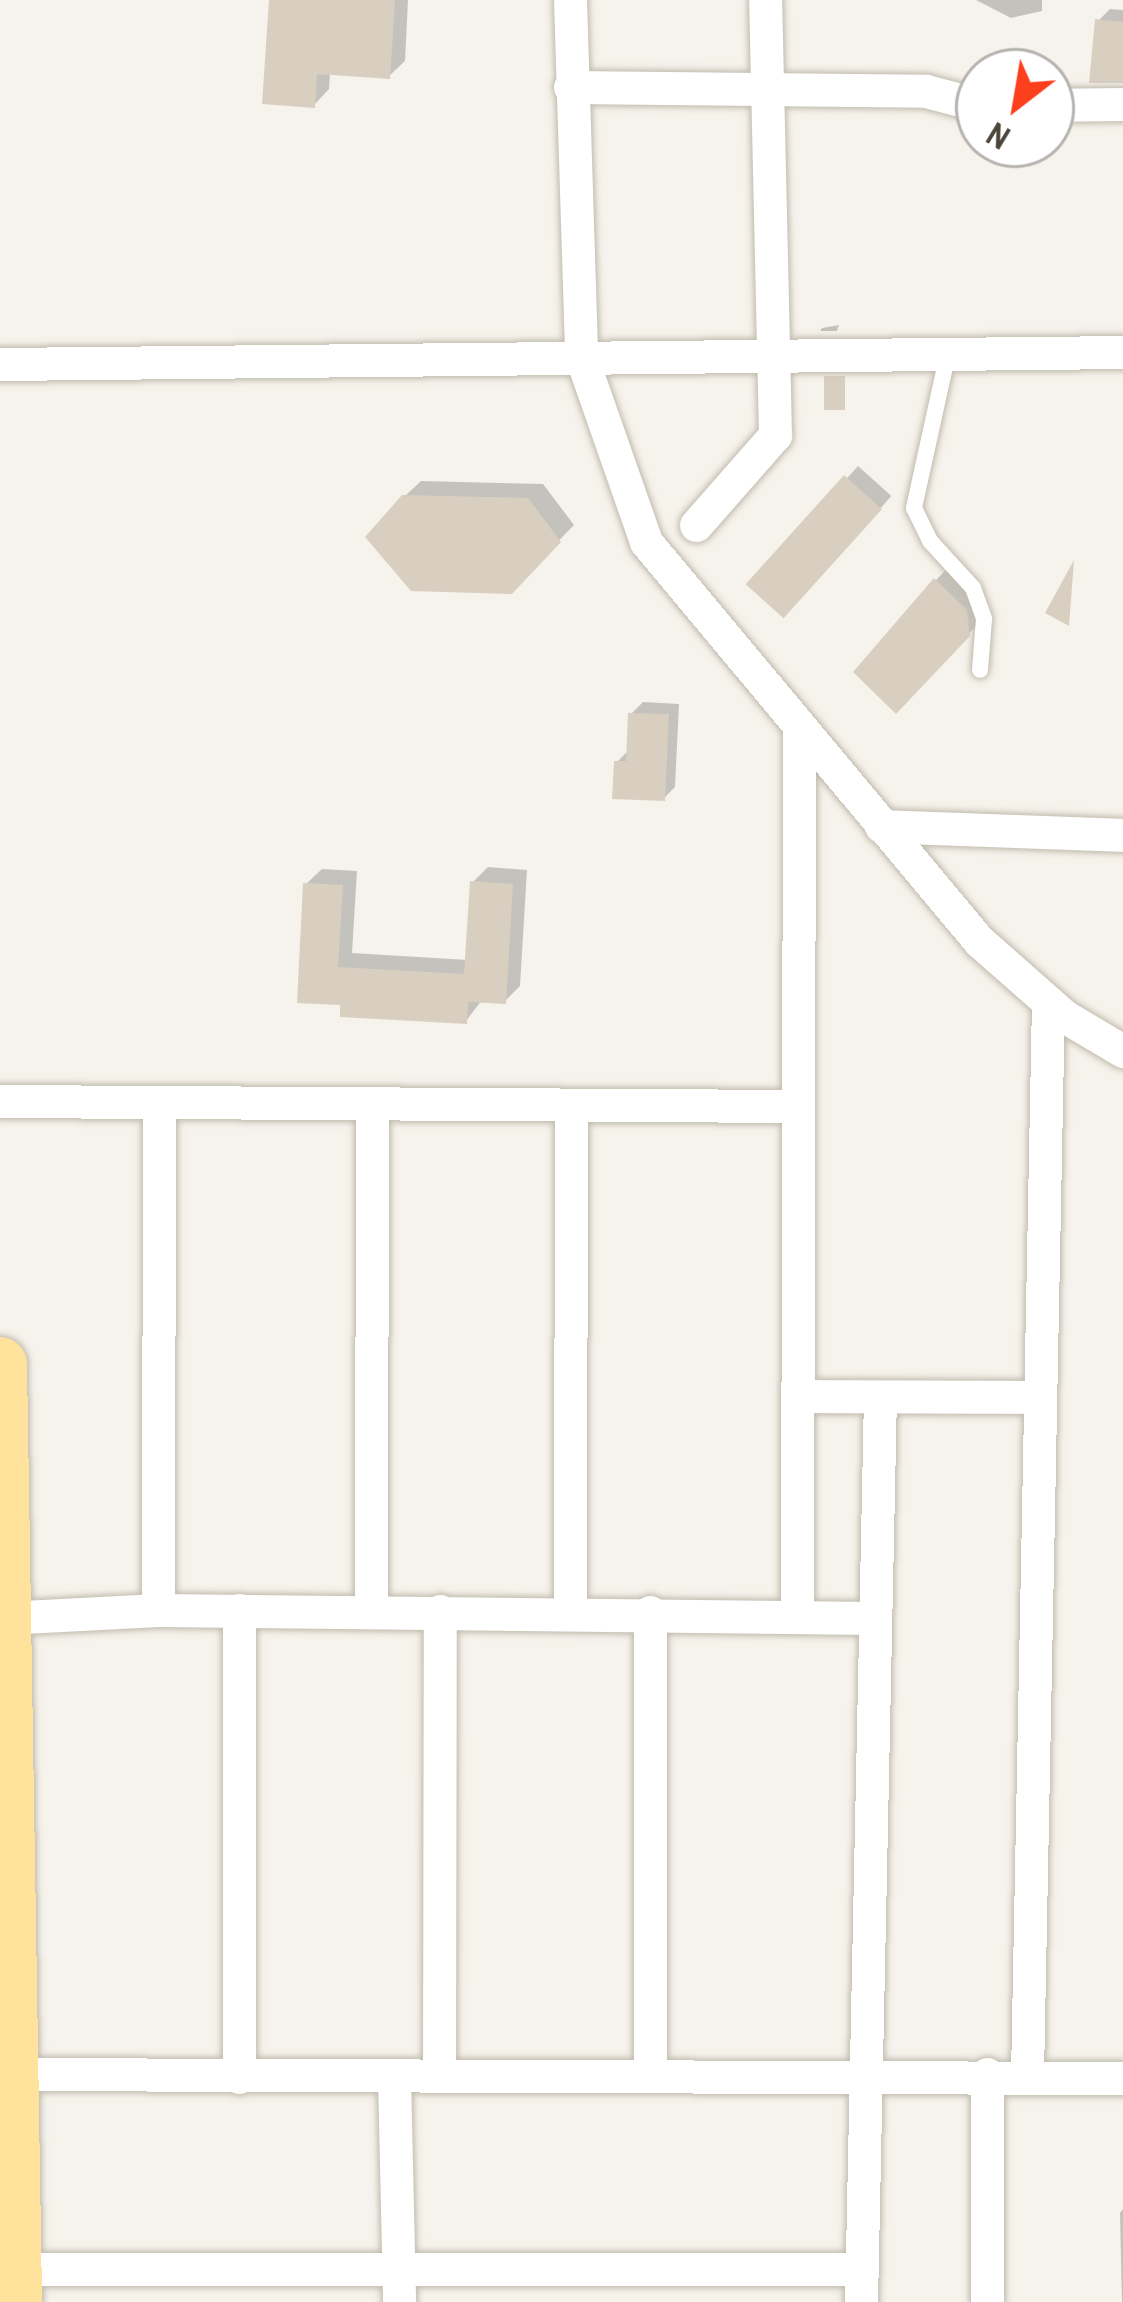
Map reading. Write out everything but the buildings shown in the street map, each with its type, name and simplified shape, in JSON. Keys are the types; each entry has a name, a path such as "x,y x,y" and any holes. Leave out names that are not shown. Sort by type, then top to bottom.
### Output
{"main road":[{"path":"0,1364 10,2280"}],"street":[{"path":"570,0 581,356 646,542 980,941 1048,1001 1123,1051"},
{"path":"696,525 775,435 765,0"},
{"path":"570,87 926,91 955,99"},
{"path":"1075,105 1123,104"},
{"path":"0,364 1123,352"},
{"path":"797,1613 799,728"},
{"path":"881,826 1123,835"},
{"path":"1028,2075 1048,1001"},
{"path":"0,1101 798,1106"},
{"path":"158,1610 159,1102"},
{"path":"371,1611 372,1103"},
{"path":"570,1612 571,1105"},
{"path":"797,1396 1040,1397"},
{"path":"10,2280 399,2287 861,2285 861,2074 880,1396"},
{"path":"4,1618 158,1610 797,1613 874,1618"},
{"path":"239,1610 239,2077"},
{"path":"440,1611 440,2076"},
{"path":"650,1612 650,2075"},
{"path":"10,2074 1123,2078"},
{"path":"987,2074 987,2302"},
{"path":"394,2076 399,2287"}],"lane":[{"path":"948,353 914,508 930,541 973,589 984,619 980,670"}]}
